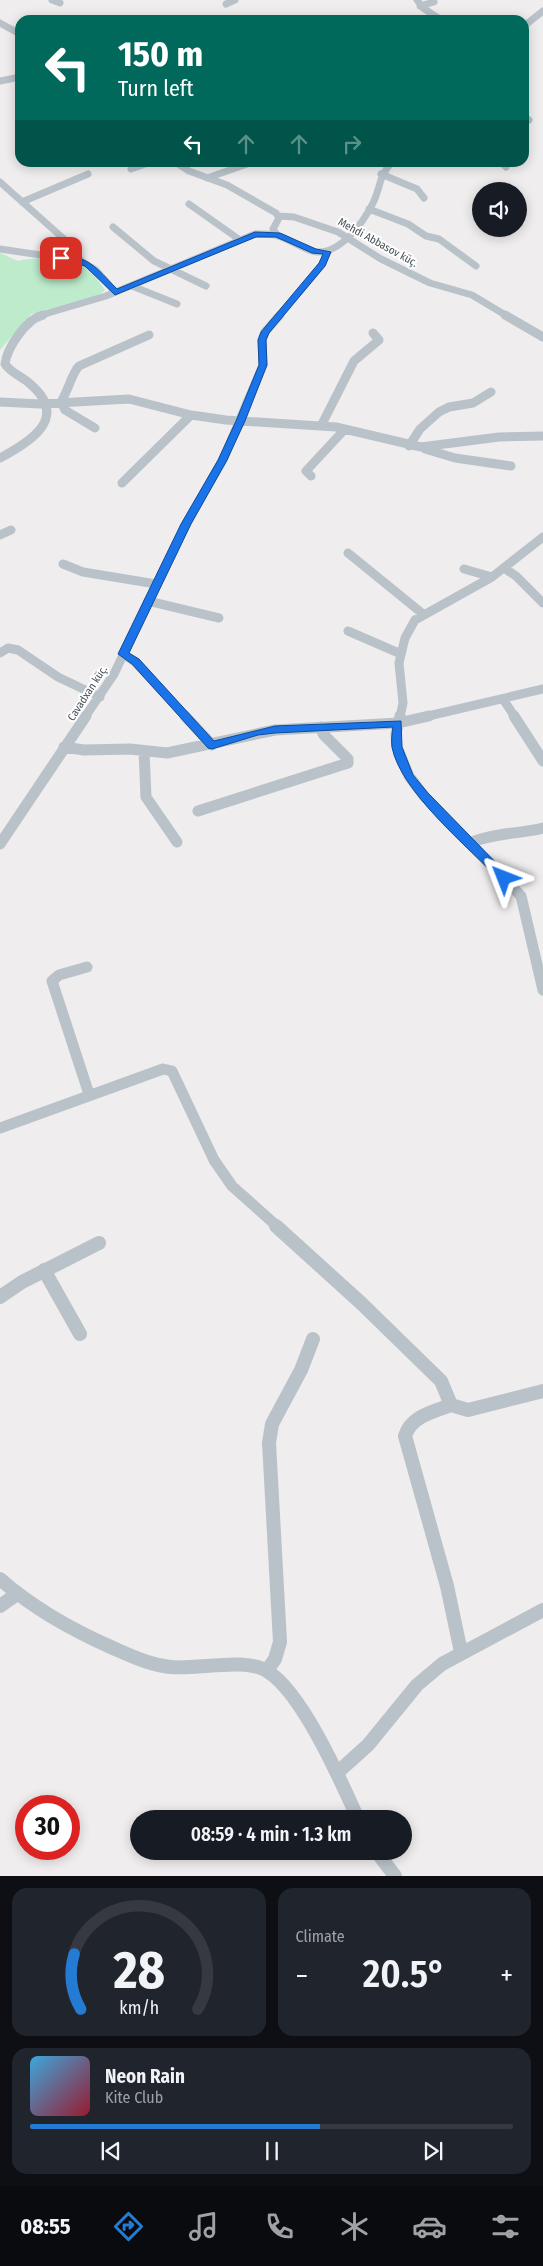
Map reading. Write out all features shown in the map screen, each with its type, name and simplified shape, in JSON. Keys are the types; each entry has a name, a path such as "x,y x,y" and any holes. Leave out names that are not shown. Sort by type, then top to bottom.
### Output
{"street":[{"path":"52,0 60,3"},
{"path":"226,4 235,0"},
{"path":"419,3 434,2"},
{"path":"419,3 435,15"},
{"path":"529,22 543,11"},
{"path":"0,23 15,31"},
{"path":"0,81 15,78"},
{"path":"185,167 235,189 278,219"},
{"path":"207,178 239,167"},
{"name":"Cavadxan küç.","path":"0,844 100,697 123,654 186,524 223,460 263,365 262,340 265,332 323,264 327,252 338,246 369,209 374,202 381,174 387,167"},
{"path":"22,202 88,174"},
{"path":"381,174 417,189 424,198"},
{"path":"0,182 73,247 80,260 98,272 115,292"},
{"path":"189,204 240,240"},
{"path":"369,209 408,224 426,236 439,239 476,266"},
{"name":"Mehdi Abbasov küç.","path":"278,219 294,217 346,236 381,259 436,285 472,295 542,334"},
{"path":"0,458 21,448 42,430 48,417 47,403 37,389 6,366 6,357 23,330 38,316 132,286 255,234 278,219"},
{"path":"277,235 273,229 278,219"},
{"path":"113,227 154,261 206,286"},
{"path":"255,234 277,235 315,252 327,252"},
{"path":"0,248 24,255 80,260"},
{"path":"404,280 412,274"},
{"path":"132,286 176,304"},
{"path":"321,426 354,361 379,340 373,334"},
{"path":"61,402 67,395 74,373 79,366 149,335"},
{"path":"409,446 420,429 439,412 449,407 474,403 491,392"},
{"path":"0,402 47,403 124,399 191,414 240,421 345,429 409,446 422,447 499,437 543,436"},
{"path":"61,402 65,410 95,428"},
{"path":"122,483 191,414"},
{"path":"311,476 306,471 345,429"},
{"path":"422,447 447,457 512,466"},
{"path":"0,535 11,530"},
{"path":"543,537 492,577 424,614 409,629 401,654 398,674 403,703 398,723 397,747 409,776 424,796 521,896 543,990"},
{"path":"348,553 424,614"},
{"path":"63,564 82,572 156,584"},
{"path":"504,568 516,576 543,603"},
{"path":"464,569 492,577"},
{"path":"148,601 219,618"},
{"path":"348,631 401,654"},
{"path":"0,653 8,648 18,650 58,677 100,697"},
{"path":"123,654 135,662 212,745"},
{"path":"64,748 84,750 121,748 167,753 212,745 258,732 398,723 543,689"},
{"path":"503,699 542,761"},
{"path":"198,811 348,763 348,759 323,734 320,727"},
{"path":"144,751 146,797 177,842"},
{"path":"469,842 486,836 520,834 543,828"},
{"path":"87,967 59,975 52,981 89,1094"},
{"path":"0,1128 89,1094 163,1069 172,1071 214,1160 232,1186 361,1303 441,1381 451,1405"},
{"path":"0,1297 44,1270 99,1243"},
{"path":"44,1270 80,1334"},
{"path":"268,1669 275,1659 280,1642 269,1442 272,1424 300,1370 313,1339"},
{"path":"461,1652 447,1586 405,1436 406,1427 412,1421 451,1405 468,1410 543,1391"},
{"path":"0,1580 17,1594 71,1630 138,1659 168,1667 254,1664 268,1669 300,1711 338,1772 354,1810"},
{"path":"0,1606 17,1594"},
{"path":"338,1772 368,1744 417,1685 461,1652 543,1610"},
{"path":"383,1860 395,1876"}],"green space":[{"path":"0,253 18,261 43,258 73,262 87,269 105,290 99,295 31,314 0,350"}],"route":[{"path":"61,258 80,260 88,264 98,272 115,292 255,234 267,233 277,235 315,252 327,252 323,264 265,332 262,340 263,365 223,460 209,481 186,524 123,654 132,658 212,745 258,732 398,723 396,734 397,747 409,776 424,796 504,878"}]}
